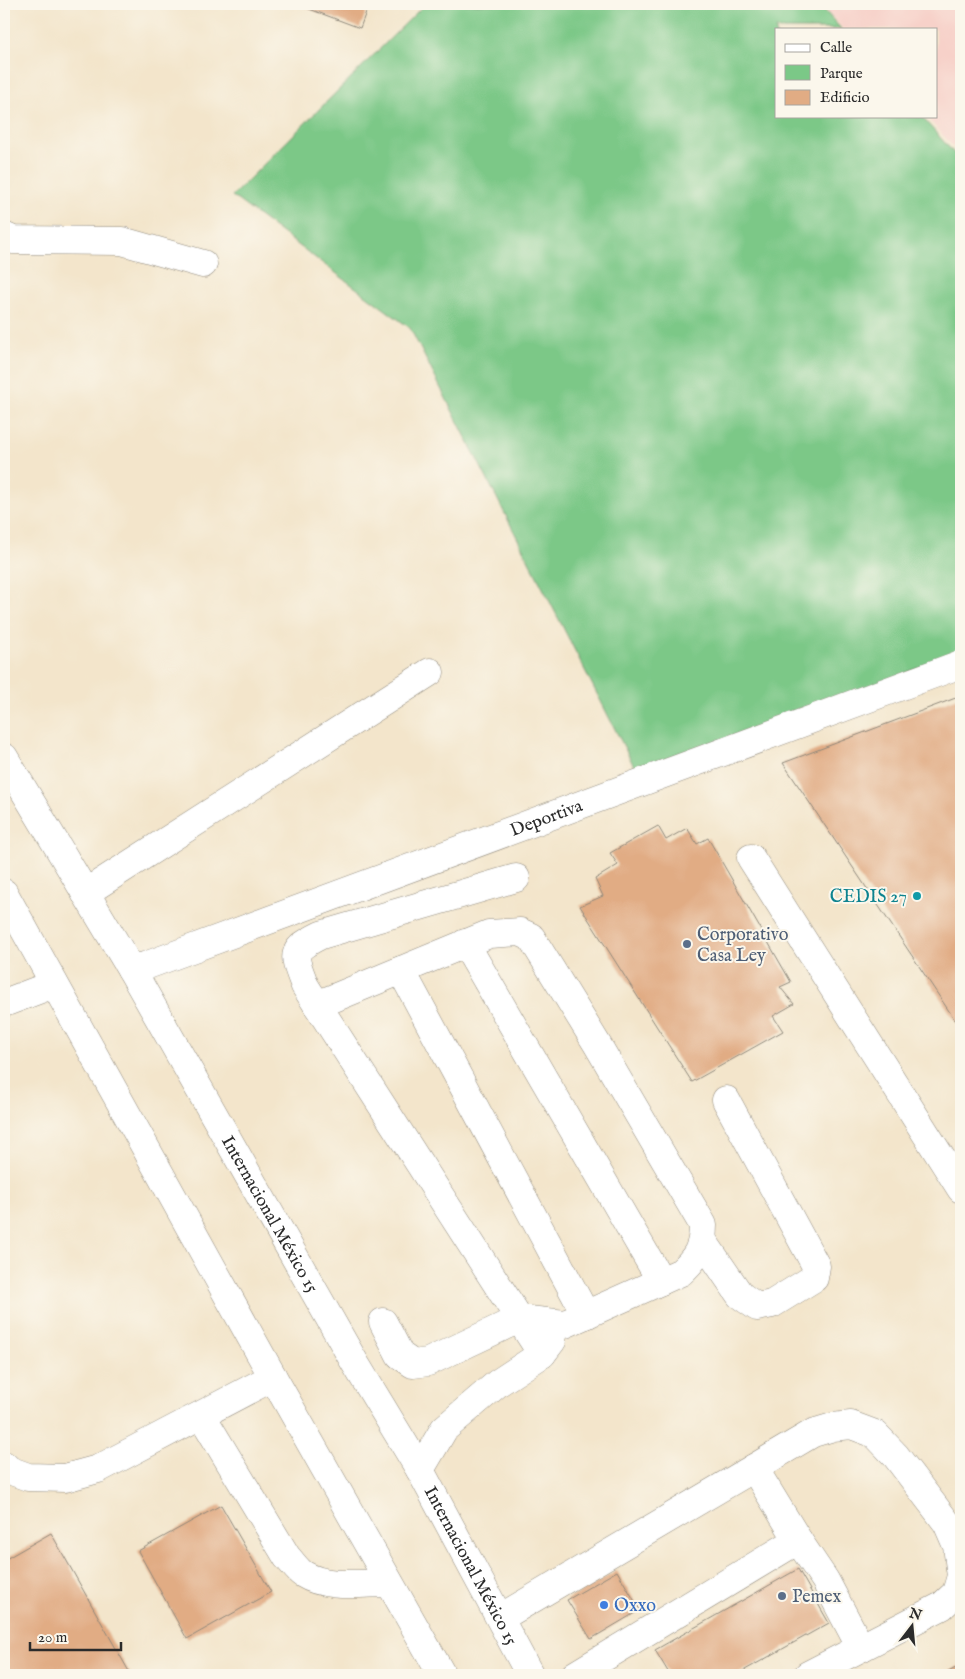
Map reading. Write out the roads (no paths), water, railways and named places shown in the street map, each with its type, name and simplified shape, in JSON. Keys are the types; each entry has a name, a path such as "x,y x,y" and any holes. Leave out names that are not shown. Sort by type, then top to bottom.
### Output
{"main road":[{"path":"4,236 13,240 122,241 203,264"},
{"name":"Deportiva","path":"131,969 154,963 961,664"},
{"path":"85,892 430,672"},
{"name":"Internacional México 15","path":"4,757 131,969 355,1363 420,1470 530,1675"},
{"path":"751,858 961,1189"},
{"path":"516,878 321,935 303,944 297,951 296,956 297,965 305,986 542,1354"},
{"path":"4,893 273,1377 442,1675"},
{"path":"317,1004 489,934 520,932 531,937 546,959 703,1225 703,1240 694,1260 681,1272 576,1319 542,1354 498,1383 444,1429 420,1470"},
{"path":"465,943 661,1281"},
{"path":"402,970 576,1319"},
{"path":"4,1003 54,984"},
{"path":"703,1240 740,1295 757,1307 772,1304 814,1278 816,1266 726,1100"},
{"path":"383,1322 400,1355 412,1364 428,1362 519,1320 576,1319"},
{"path":"4,1465 8,1470 28,1476 65,1478 98,1469 273,1377"},
{"path":"202,1416 287,1557 302,1573 319,1581 338,1584 389,1583"},
{"path":"500,1618 813,1433 833,1427 851,1425 875,1434 896,1456 947,1523 957,1546 961,1576 956,1593 942,1606 808,1675"},
{"path":"754,1468 825,1580 861,1648"},
{"path":"575,1675 798,1540"}],"place":[{"name":"CEDIS 27","path":"917,896"},
{"name":"Corporativo Casa Ley","path":"687,944"},
{"name":"Pemex","path":"782,1596"},
{"name":"Oxxo","path":"604,1605"}]}
